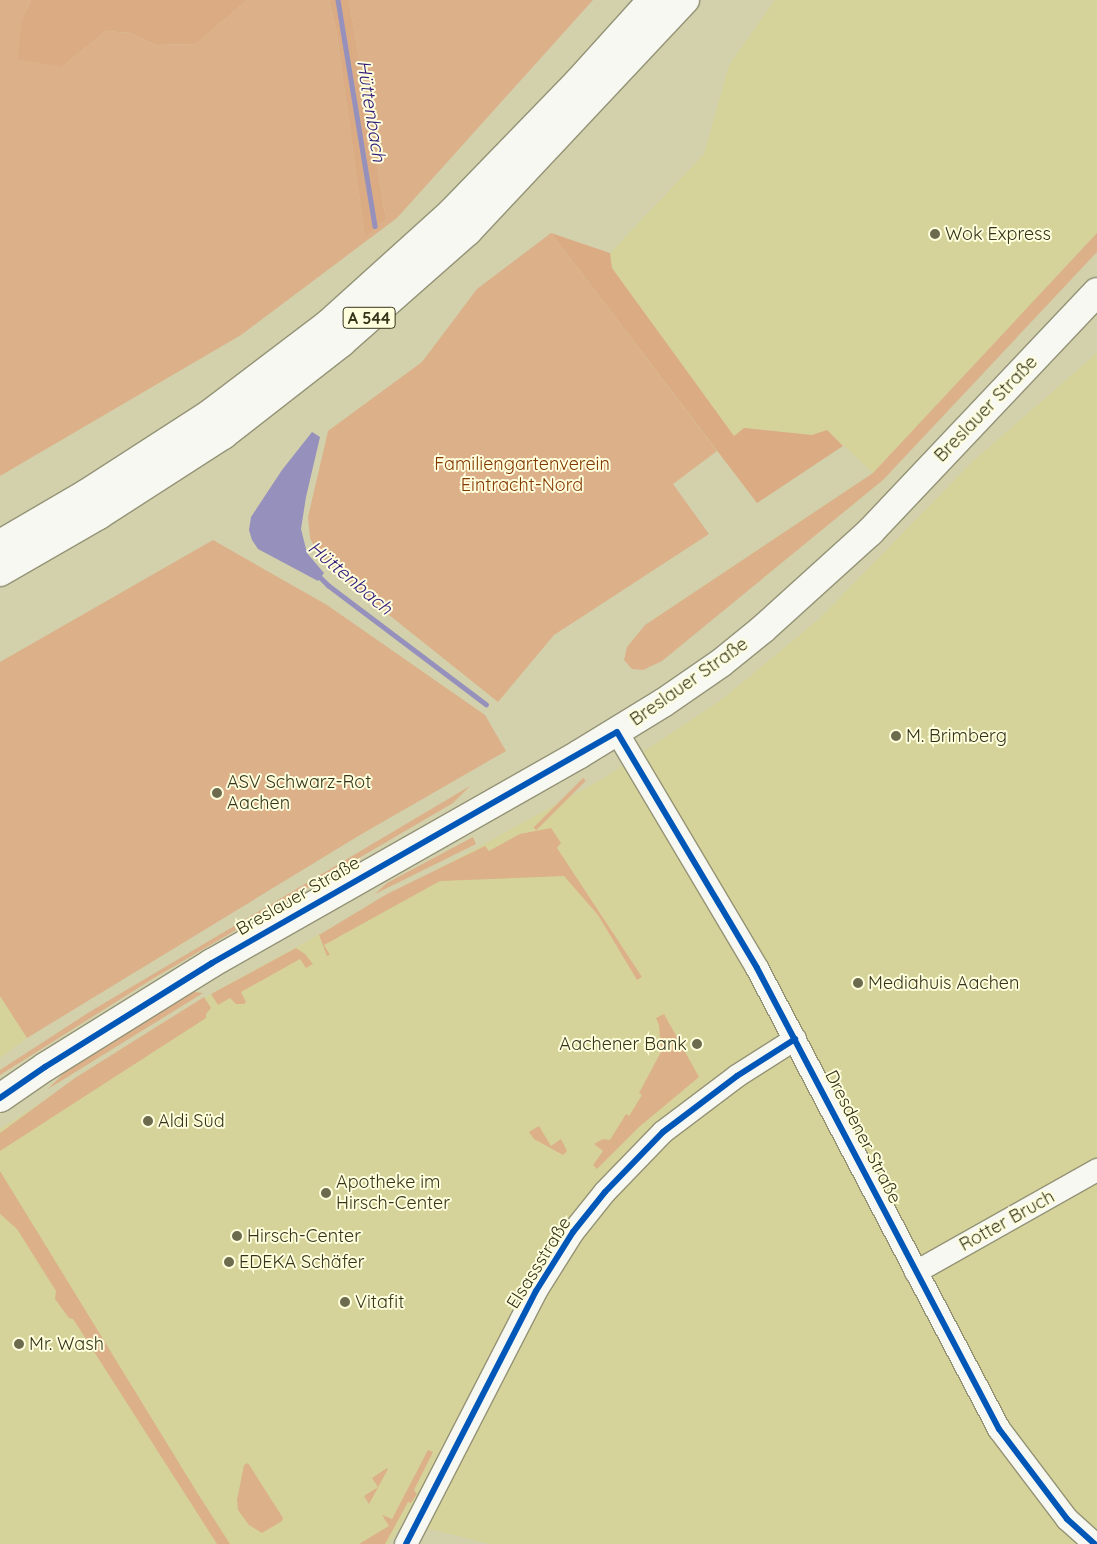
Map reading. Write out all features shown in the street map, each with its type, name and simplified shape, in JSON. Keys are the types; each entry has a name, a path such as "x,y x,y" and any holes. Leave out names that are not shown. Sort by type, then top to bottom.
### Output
{"main road":[{"name":"A 544","path":"0,544 86,494 211,413 327,325 452,212 578,82 652,0"},
{"name":"A 544","path":"0,572 99,515 222,435 341,343 468,231 685,0"},
{"name":"Breslauer Straße","path":"0,1098 44,1068 212,963 617,732 721,662 764,628 870,532 1097,292"}],"street":[{"name":"Dresdener Straße","path":"617,732 708,884 795,1038 999,1429 1068,1519 1095,1544"},
{"name":"Elsassstraße","path":"406,1544 536,1291 574,1232 605,1192 663,1132 736,1076 795,1038"},
{"name":"Rotter Bruch","path":"916,1272 1097,1170"}],"shaded area":[{"path":"31,0 247,0 196,44 157,45 130,33 106,31 62,67 18,59 22,18"},
{"path":"329,0 349,0 386,219 365,237 336,29"},
{"path":"775,0 1097,0 1097,233 873,473 827,430 812,435 744,428 734,436 611,268 610,253 704,154 729,65"},
{"path":"551,233 610,253 612,268 734,436 744,428 812,435 827,430 843,446 757,503"},
{"path":"1097,353 1097,1544 490,1544 429,1529 404,1520 389,1544 0,1544 0,1129 211,994 604,778 721,700 820,618 972,462"},
{"path":"312,432 320,437 306,497 301,529 307,553 324,573 318,581 258,549 252,540 249,530 251,517 282,470"},
{"path":"0,996 27,1038 0,1058"}],"green space":[{"path":"0,0 31,0 22,18 62,67 106,31 130,33 157,45 196,44 247,0 329,0 336,29 365,236 386,219 349,0 593,0 397,218 241,335 0,476"},
{"name":"Familiengartenverein Eintracht-Nord","path":"551,233 717,451 673,484 709,534 554,635 498,702 329,567 317,552 310,538 308,517 328,431 422,362 477,289"},
{"path":"1097,233 1097,252 883,480 662,661 643,670 632,669 624,660 627,647 645,625 873,473"},
{"name":"ASV Schwarz-Rot Aachen","path":"213,540 327,605 485,715 506,751 360,835 27,1038 0,996 0,662"},
{"path":"583,778 586,781 536,830 534,827"},
{"path":"470,786 453,803 154,978 0,1075 0,1070 91,1011"},
{"path":"551,828 561,843 557,848 642,977 637,980 598,915 564,876 440,881 324,945 330,955 327,956 319,935 387,894 485,846 489,851 520,834"},
{"path":"473,837 476,844 375,894 387,883"},
{"path":"296,948 305,954 313,964 306,968 300,959 241,992 246,1002 244,1004 236,1004 230,998 218,1005 211,994"},
{"path":"194,992 203,993 48,1089 65,1072"},
{"path":"204,997 211,1008 206,1014 206,1018 0,1151 0,1133 75,1078"},
{"path":"664,1014 699,1077 639,1127 597,1169 593,1165 603,1151 594,1144 603,1139 610,1140 626,1114 629,1116 642,1095 639,1093 661,1052 659,1025 656,1018"},
{"path":"539,1126 551,1146 561,1139 567,1151 563,1155 534,1139 529,1132"},
{"path":"0,1171 230,1544 217,1544 77,1325 73,1319 69,1318 55,1299 56,1291 17,1229 0,1214"},
{"path":"428,1450 433,1452 414,1490 417,1494 411,1503 408,1502 385,1544 359,1544 389,1526 382,1515 392,1519"},
{"path":"248,1463 283,1518 282,1521 262,1533 249,1525 238,1510 237,1500 244,1465"},
{"path":"388,1469 369,1504 364,1496 378,1487 372,1478"}],"waterway":[{"name":"Hüttenbach","path":"338,0 375,226"},
{"name":"Hüttenbach","path":"317,574 328,585 486,704"}],"cycle path":[{"path":"0,1098 45,1067 212,963 617,732 757,968 999,1429 1067,1519 1095,1544"},
{"path":"406,1544 536,1291 573,1232 605,1192 663,1132 737,1076 795,1039"}],"place":[{"name":"Wok Express","path":"935,234"},
{"name":"M. Brimberg","path":"896,736"},
{"name":"ASV Schwarz-Rot Aachen","path":"217,793"},
{"name":"Mediahuis Aachen","path":"858,983"},
{"name":"Aachener Bank","path":"697,1044"},
{"name":"Aldi Süd","path":"148,1121"},
{"name":"Apotheke im Hirsch-Center","path":"326,1193"},
{"name":"Hirsch-Center","path":"237,1236"},
{"name":"EDEKA Schäfer","path":"229,1262"},
{"name":"Vitafit","path":"345,1302"},
{"name":"Mr. Wash","path":"19,1344"}]}
